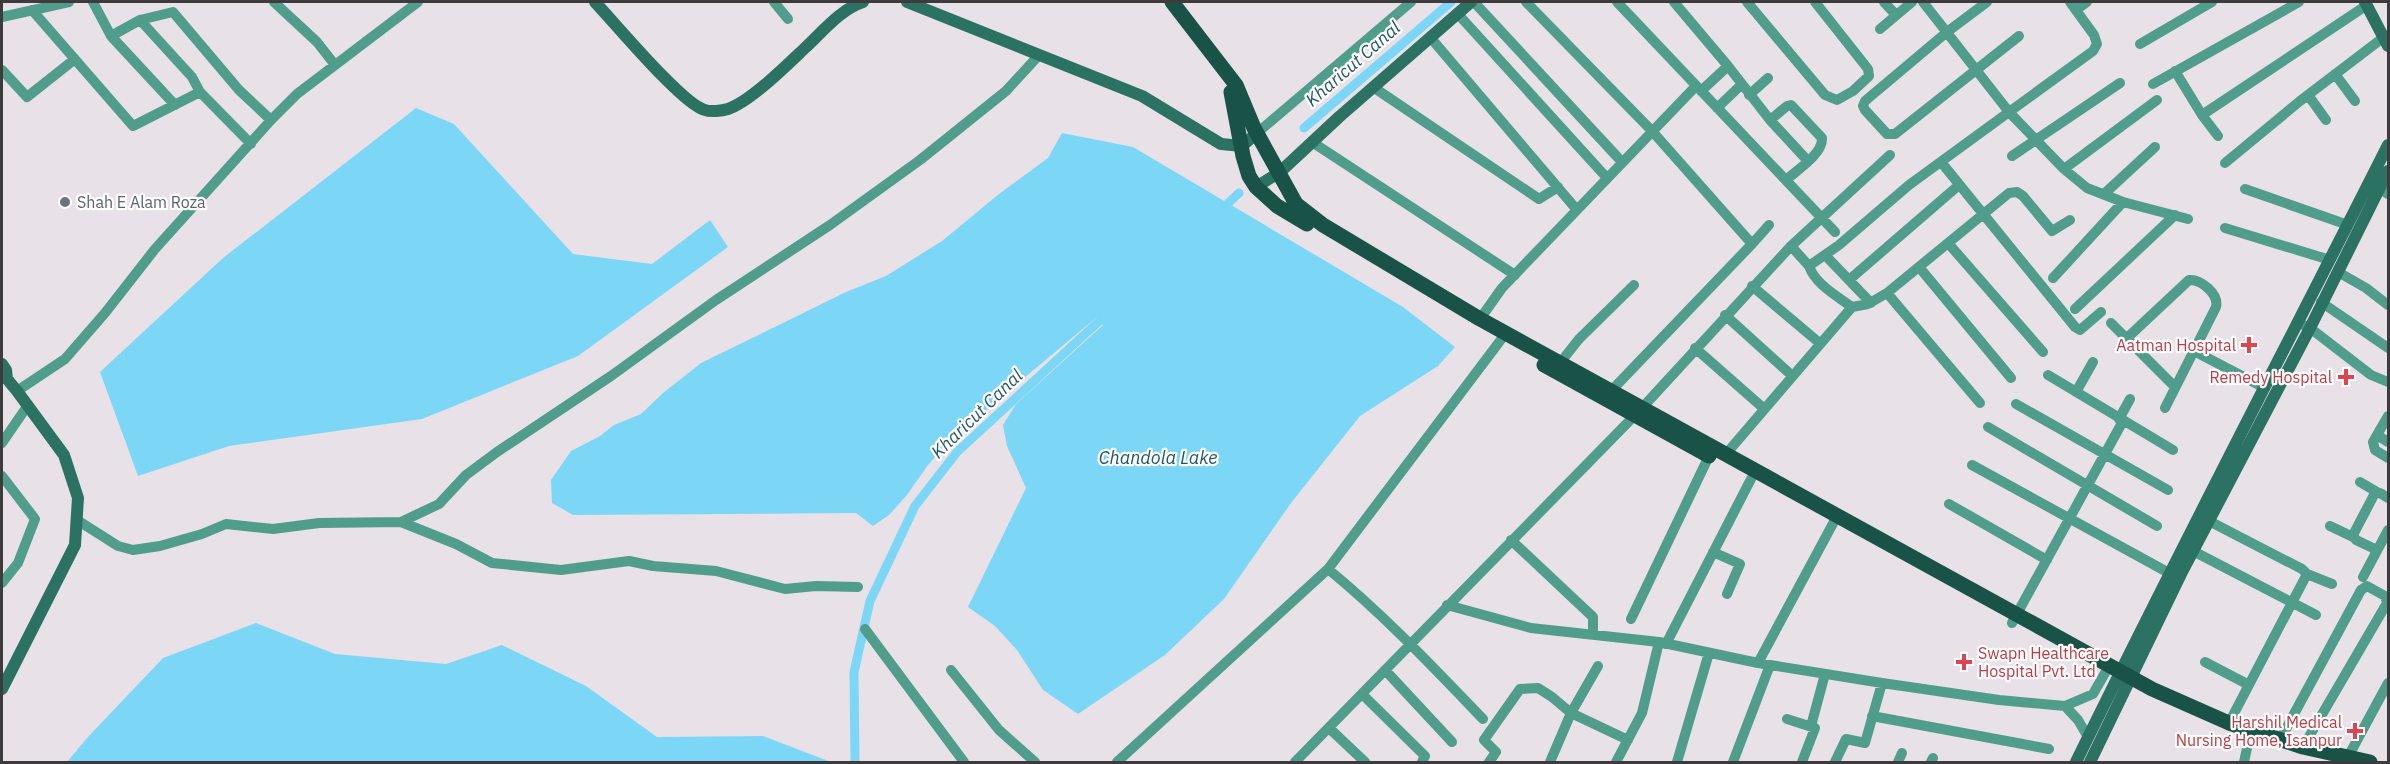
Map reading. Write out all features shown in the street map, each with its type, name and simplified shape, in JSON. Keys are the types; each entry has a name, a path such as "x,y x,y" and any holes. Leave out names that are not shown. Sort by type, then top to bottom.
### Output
{"main road":[{"path":"1164,2 1230,89 1249,176 1256,187 1277,206 1637,412 1709,456 1835,520"},
{"path":"1172,2 1236,86 1257,134 1296,204 1323,225 1480,319 1503,337 1560,363 1611,391 1637,412 1726,454 1835,520 2121,678 2248,745 2370,762"},
{"path":"2121,678 2229,723 2248,745"},
{"path":"2248,745 2280,740 2348,760"}],"street":[{"path":"2,16 69,2"},
{"path":"93,2 111,36 176,105"},
{"path":"274,2 317,42 335,65"},
{"path":"17,391 65,359 105,313 155,249 297,94 418,2"},
{"path":"595,2 666,79 687,99 704,110 727,110 743,100 785,66 839,16 863,2"},
{"path":"774,2 788,19"},
{"path":"907,2 1142,96 1221,144 1242,146 1411,2"},
{"path":"1256,187 1280,172 1372,87 1472,2 1622,162"},
{"path":"1526,2 1652,131 1752,244"},
{"path":"1617,2 1835,232"},
{"path":"1674,2 1770,120 1807,160"},
{"path":"1747,2 1825,95 1838,100 1863,83 1869,76 1868,69 1815,2"},
{"path":"1884,2 1896,15"},
{"path":"1880,28 1912,2"},
{"path":"1923,2 2009,112 2064,169 2087,188 2123,202 2188,219"},
{"path":"1987,2 1864,101 1865,110 1887,134 1892,135 2019,36"},
{"path":"1809,266 1941,162 2093,51 2097,44 2094,35 2073,6 2087,2"},
{"path":"2140,44 2212,2"},
{"path":"2153,84 2299,2"},
{"path":"2202,115 2366,3 2386,41 2335,74 2225,163"},
{"path":"32,10 133,126 200,92"},
{"path":"111,36 140,20 173,12 239,90 271,120"},
{"path":"1457,13 1607,178"},
{"path":"140,20 192,77 200,92 251,144"},
{"path":"1430,37 1577,210"},
{"path":"401,522 439,504 466,475 498,452 611,376 716,300 830,225 920,160 1006,91 1039,55"},
{"path":"2,70 27,97 75,58"},
{"path":"1480,319 1515,275 1652,131 1698,88 1728,66"},
{"path":"2175,71 2218,136"},
{"path":"2335,74 2355,100"},
{"path":"1749,95 1768,78"},
{"path":"2012,156 2120,82"},
{"path":"1717,108 1741,85"},
{"path":"1372,87 1539,199 1558,188"},
{"path":"2308,95 2326,120"},
{"path":"2064,169 2157,100"},
{"path":"1770,120 1791,105 1822,138 1823,143 1819,150 1786,180"},
{"path":"1312,142 1515,275"},
{"path":"2076,762 2209,521 2304,326 2330,260 2388,145"},
{"path":"2104,195 2155,147"},
{"path":"1295,762 1637,412 1791,246 1890,154"},
{"path":"1941,162 2074,327 2080,330 2101,312"},
{"path":"2090,762 2121,678 2169,573 2265,388 2322,302 2384,192 2388,171"},
{"path":"1849,280 1959,185"},
{"path":"2246,189 2348,225"},
{"path":"1726,454 1852,307 1870,303 1887,293 2009,194 2017,192 2052,231 2070,220"},
{"path":"2053,278 2123,202"},
{"path":"2075,309 2175,215"},
{"path":"1611,391 1769,225"},
{"path":"2225,228 2330,260"},
{"path":"1948,243 2043,352"},
{"path":"1791,246 1809,266 1817,280 1852,307"},
{"path":"1825,255 1870,303"},
{"path":"1919,267 2011,378"},
{"path":"2338,272 2366,288 2388,305"},
{"path":"2127,338 2188,280 2194,280 2215,295 2218,301 2165,408"},
{"path":"1560,363 1579,339 1634,285"},
{"path":"1752,286 1816,340"},
{"path":"1887,293 1980,403"},
{"path":"2322,302 2388,348"},
{"path":"1725,315 1788,372"},
{"path":"2111,323 2175,387"},
{"path":"2304,326 2371,375 2388,382"},
{"path":"1117,762 1328,569 1503,337"},
{"path":"1695,348 1761,406"},
{"path":"2194,351 2265,388"},
{"path":"2076,392 2092,362"},
{"path":"2,364 6,370 4,378 28,405 63,455 78,498 75,545 2,689"},
{"path":"2048,375 2173,450"},
{"path":"2014,619 2104,455 2130,399"},
{"path":"2016,404 2168,490"},
{"path":"2,443 28,405"},
{"path":"2388,416 2373,442 2374,447 2388,458"},
{"path":"1988,427 2157,526"},
{"path":"2377,435 2388,442"},
{"path":"1630,619 1709,456"},
{"path":"1972,465 2169,573"},
{"path":"2,476 35,519 18,563 2,582"},
{"path":"1616,762 1642,713 1662,643 1751,479"},
{"path":"2360,482 2388,498"},
{"path":"2353,537 2354,530 2377,492"},
{"path":"1948,504 2046,560"},
{"path":"76,520 118,546 133,550 160,546 202,534 226,524 273,529 319,523 401,522 456,544 492,563 561,570 628,561 652,566 716,571 785,588 858,587"},
{"path":"1732,762 1764,664 1835,520"},
{"path":"2209,521 2302,569 2307,574 2332,584"},
{"path":"2330,526 2377,550"},
{"path":"2363,577 2388,530"},
{"path":"1511,540 1593,617 1593,635"},
{"path":"1713,552 1740,564 1727,594"},
{"path":"2193,552 2316,615"},
{"path":"1328,569 1363,598 1410,643 1483,719"},
{"path":"2229,723 2307,574"},
{"path":"2280,740 2361,590 2367,586 2385,596 2387,603 2303,747"},
{"path":"1447,605 1531,628 1662,643 1764,664 1999,700 2065,706 2121,678"},
{"path":"865,629 964,762"},
{"path":"1677,762 1709,653"},
{"path":"2205,662 2249,685"},
{"path":"1550,762 1571,713 1598,666"},
{"path":"951,670 999,730 1035,762"},
{"path":"1385,670 1452,742"},
{"path":"1811,726 1825,674"},
{"path":"1834,762 1846,739 1865,743 1882,683"},
{"path":"2348,760 2388,683"},
{"path":"1489,762 1496,752 1485,740 1510,700 1520,689 1538,688 1571,713 1628,740"},
{"path":"1362,694 1425,756 1422,762"},
{"path":"2065,706 2078,720 2088,737"},
{"path":"1872,716 2049,749"},
{"path":"1787,719 1811,726 1816,730 1802,762"},
{"path":"1329,728 1365,762"},
{"path":"2236,762 2248,745"}],"water":[{"path":"416,108 454,124 573,254 652,264 710,220 728,247 578,356 422,419 229,446 138,476 100,372 223,258"},
{"name":"Chandola Lake","path":"1062,133 1133,147 1403,307 1455,347 1438,366 1360,416 1291,503 1224,599 1165,655 1078,714 1043,690 1017,650 995,626 968,607 1026,488 1007,446 1003,425 1016,404 1103,325 1097,317 951,439 928,465 907,495 889,515 873,526 856,513 573,515 552,503 551,480 571,451 600,436 614,425 641,414 701,363 846,292 886,276 942,241 999,194 1048,158"},
{"path":"256,623 335,654 446,664 502,645 586,686 657,737 763,736 831,762 67,762 163,658"}],"waterway":[{"name":"Kharicut Canal","path":"1304,128 1451,2"},
{"name":"Kharicut Canal","path":"1221,210 1239,193"},
{"name":"Kharicut Canal","path":"855,762 854,672 870,601 915,506 957,452 1109,312"}],"place":[{"name":"Shah E Alam Roza","path":"65,202"},
{"name":"Aatman Hospital","path":"2249,345"},
{"name":"Remedy Hospital","path":"2346,377"},
{"name":"Swapn Healthcare Hospital Pvt. Ltd","path":"1964,662"},
{"name":"Harshil Medical Nursing Home, Isanpur","path":"2355,731"}]}
